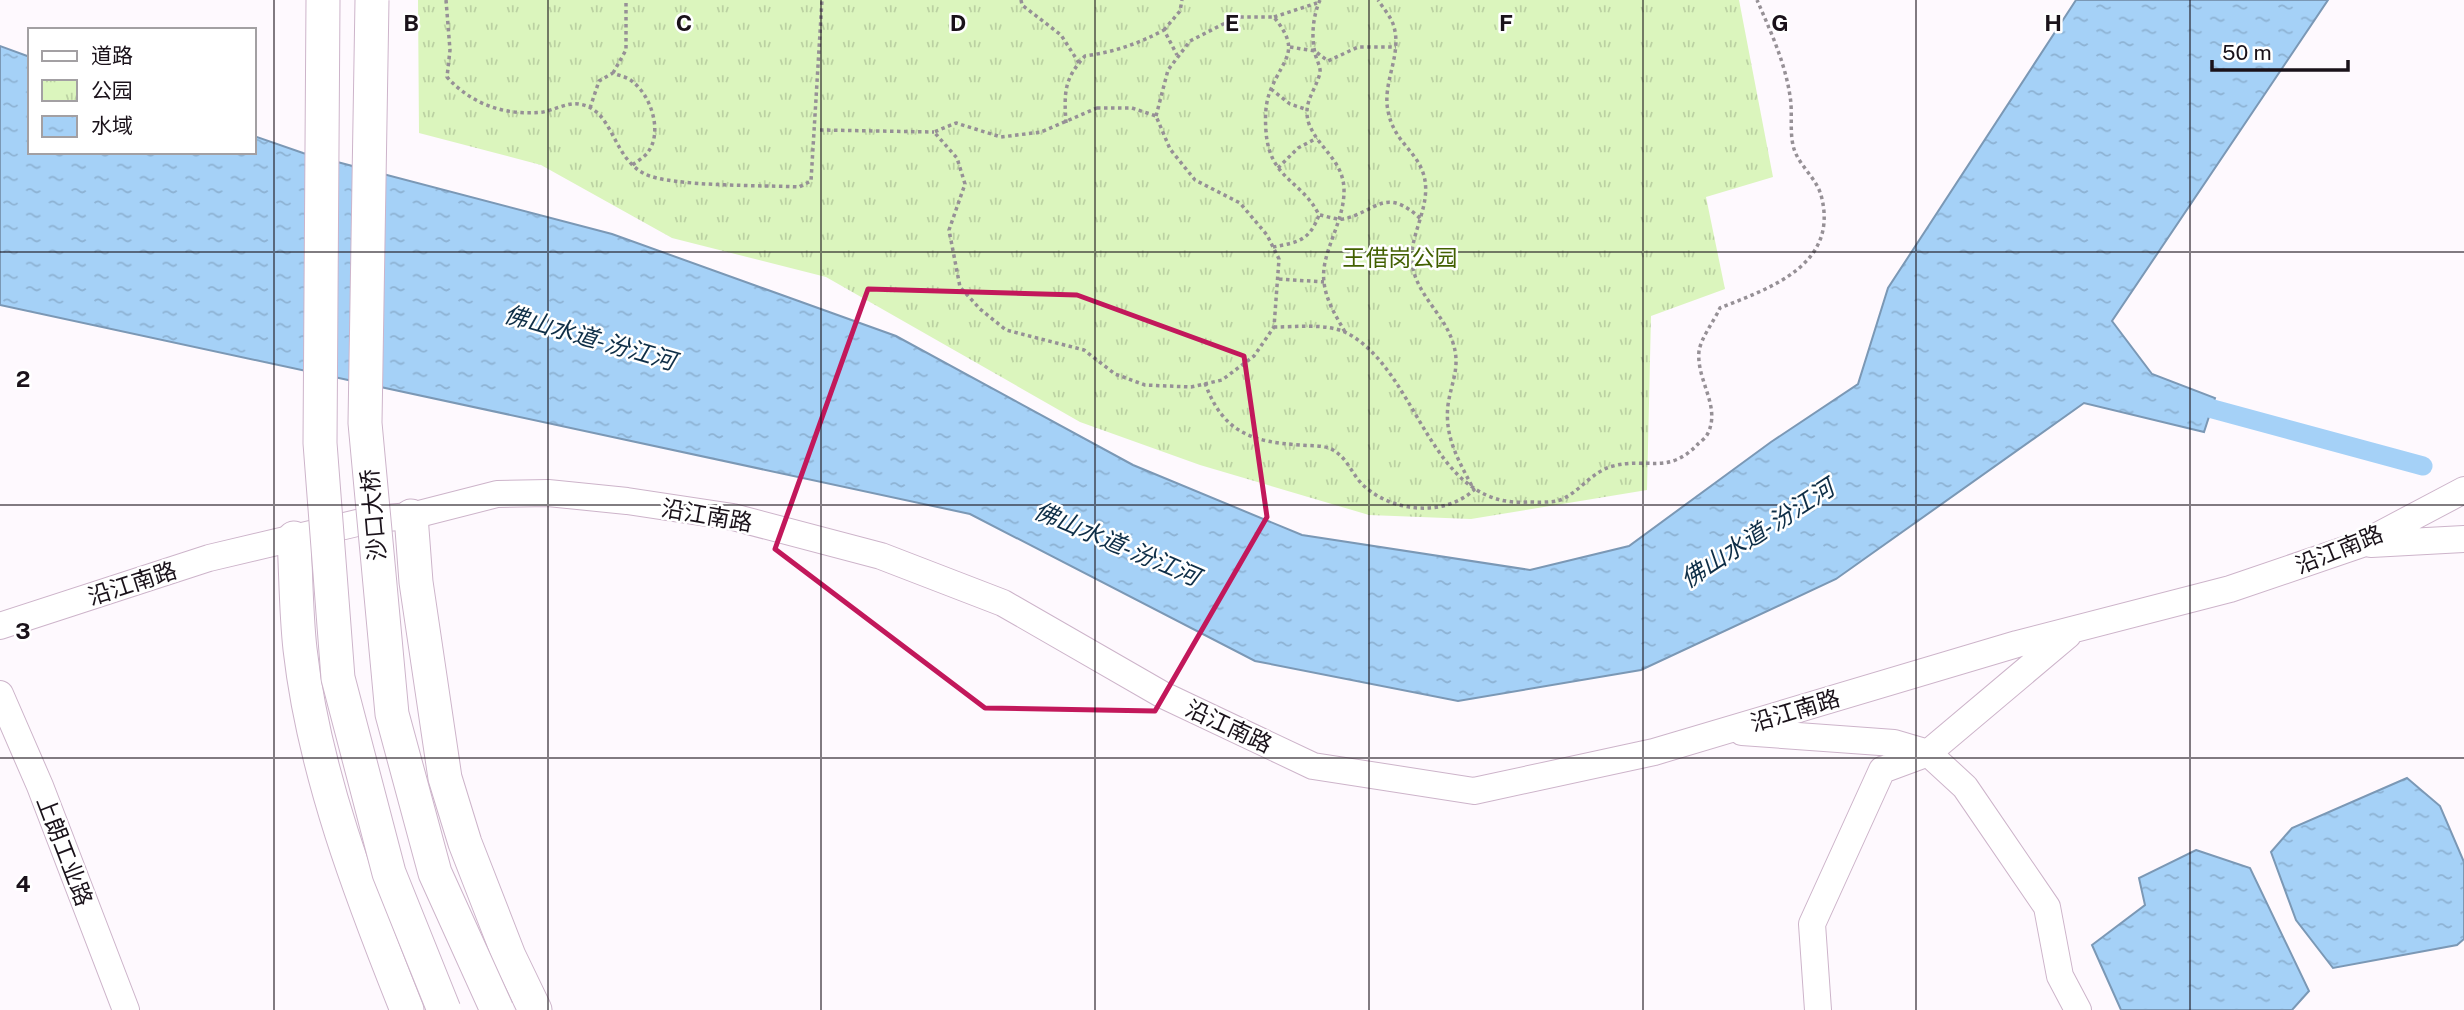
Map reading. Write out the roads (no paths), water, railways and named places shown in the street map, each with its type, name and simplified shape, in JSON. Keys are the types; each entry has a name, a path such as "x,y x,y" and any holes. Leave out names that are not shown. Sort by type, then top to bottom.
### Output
{"main road":[{"name":"沙口大桥","path":"323,0 320,443 338,678 389,873 444,1010"},
{"name":"沙口大桥","path":"372,0 365,423 392,714 435,873 497,1010"},
{"path":"411,516 416,582 445,778 470,855 509,956 534,1010"},
{"path":"294,538 300,650 315,734 345,841 407,1010"}],"street":[{"name":"沿江南路","path":"0,626 209,558 374,519 411,516 497,494 548,493 733,517 881,556 1003,603 1163,695 1313,766 1475,791 1654,752 2074,629 2230,589 2362,544 2464,490"},
{"path":"2362,544 2464,539"},
{"path":"1818,1010 1812,925 1882,770 1928,753 2074,629"},
{"name":"上朗工业路","path":"0,694 40,786 127,1010"},
{"path":"1727,730 1894,743 1928,753 1965,787 2047,907 2060,976 2077,1010"}],"water":[{"name":"佛山水道-汾江河","path":"2076,0 2328,0 2112,321 2152,374 2215,398 2204,432 2084,403 1836,579 1641,670 1458,701 1255,661 970,514 0,305 0,46 28,56 28,154 256,154 256,137 303,153 612,234 896,336 1133,465 1302,535 1530,570 1629,546 1771,442 1858,384 1888,288"},
{"path":"2407,778 2440,806 2464,862 2464,939 2457,945 2333,968 2296,920 2271,852 2292,828"},
{"path":"2196,850 2250,868 2309,991 2292,1010 2121,1010 2092,945 2145,905 2139,878"}],"waterway":[{"path":"2187,402 2423,466"}],"park label":[{"name":"王借岗公园","path":"1400,257"}]}
